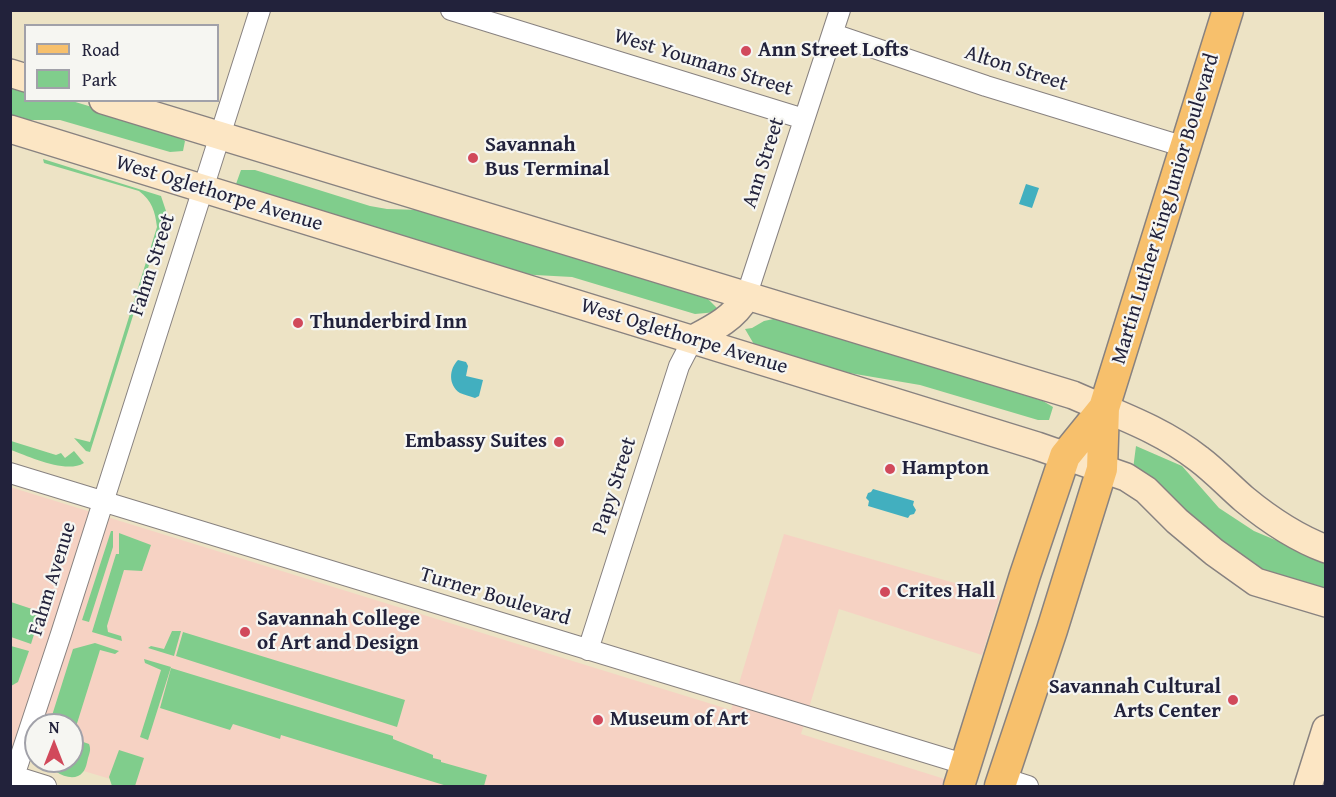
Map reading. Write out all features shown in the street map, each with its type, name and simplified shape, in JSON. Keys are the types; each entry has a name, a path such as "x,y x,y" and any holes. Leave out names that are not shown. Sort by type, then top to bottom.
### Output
{"main road":[{"name":"Martin Luther King Junior Boulevard","path":"1010,784 1052,630 1102,469 1104,408 1228,10"},
{"path":"110,102 1073,395 1151,428 1170,439 1199,459 1246,500 1277,523 1326,549"},
{"name":"West Oglethorpe Avenue","path":"10,129 693,339 1126,477 1146,490 1185,528 1256,582 1326,603"},
{"path":"693,339 718,326 739,309 746,297"},
{"name":"Martin Luther King Junior Boulevard","path":"963,776 1025,575 1065,456 1104,408"},
{"path":"1308,786 1326,729"}],"street":[{"name":"Fahm Street","path":"103,501 260,10"},
{"name":"West Youmans Street","path":"452,10 804,119"},
{"name":"Ann Street","path":"746,297 840,10"},
{"name":"Alton Street","path":"833,34 986,86 1185,147"},
{"name":"Papy Street","path":"588,650 679,366 693,339"},
{"name":"Turner Boulevard","path":"10,474 588,650 963,776"},
{"name":"Fahm Avenue","path":"46,786 14,776 103,501"}],"shaded area":[{"name":"Savannah College of Art and Design","path":"10,487 731,710 784,534 1000,596 982,655 839,609 801,734 951,781 949,786 134,786 84,771 84,713 24,713 24,753 11,749"}],"green space":[{"path":"10,82 24,86 24,102 75,102 172,131 185,141 183,151 170,152 60,120 24,120 11,116"},
{"path":"43,159 161,196 166,211 90,452 86,451 74,438 90,442 157,227 150,203 139,191 44,163"},
{"path":"241,170 255,170 370,206 421,210 703,294 718,309 717,312 695,314 572,277 517,274 251,191 236,184"},
{"path":"778,318 1043,401 1053,407 1049,420 1038,420 920,385 814,367 755,346 745,329"},
{"path":"11,441 56,455 61,453 65,458 74,451 84,463 68,467 38,460 11,450"},
{"path":"1136,446 1182,466 1219,508 1254,531 1325,561 1325,597 1238,560 1133,469"},
{"path":"111,531 113,531 113,547 89,622 82,620"},
{"path":"119,533 151,545 142,571 124,570 107,626 108,632 121,636 122,641 92,632 116,554 119,554"},
{"path":"11,602 41,612 31,644 11,637"},
{"path":"172,631 181,631 174,656 148,648 151,646 164,649"},
{"path":"183,632 405,700 397,727 176,656"},
{"path":"95,643 119,651 115,654 100,650 80,713 53,713 73,649"},
{"path":"11,646 29,651 18,682 11,686"},
{"path":"144,659 171,667 148,740 140,737 161,670 145,663"},
{"path":"171,668 393,736 393,739 433,755 433,758 441,762 487,775 484,786 447,786 281,735 280,739 233,724 230,730 160,708"},
{"path":"84,742 90,747 84,770"},
{"path":"119,750 144,758 135,786 112,786 109,777"},
{"path":"59,773 82,773 74,777"}],"water":[{"path":"1026,184 1039,188 1032,208 1019,204"},
{"path":"458,360 466,362 468,366 466,376 483,380 479,396 475,398 462,394 453,386 451,377"},
{"path":"873,489 914,501 913,505 916,510 914,514 908,518 868,506 869,501 866,498"}],"place":[{"name":"Ann Street Lofts","path":"746,51"},
{"name":"Savannah Bus Terminal","path":"473,158"},
{"name":"Thunderbird Inn","path":"298,323"},
{"name":"Embassy Suites","path":"559,442"},
{"name":"Hampton","path":"890,469"},
{"name":"Crites Hall","path":"885,592"},
{"name":"Savannah College of Art and Design","path":"245,632"},
{"name":"Savannah Cultural Arts Center","path":"1233,700"},
{"name":"Museum of Art","path":"598,720"}]}
